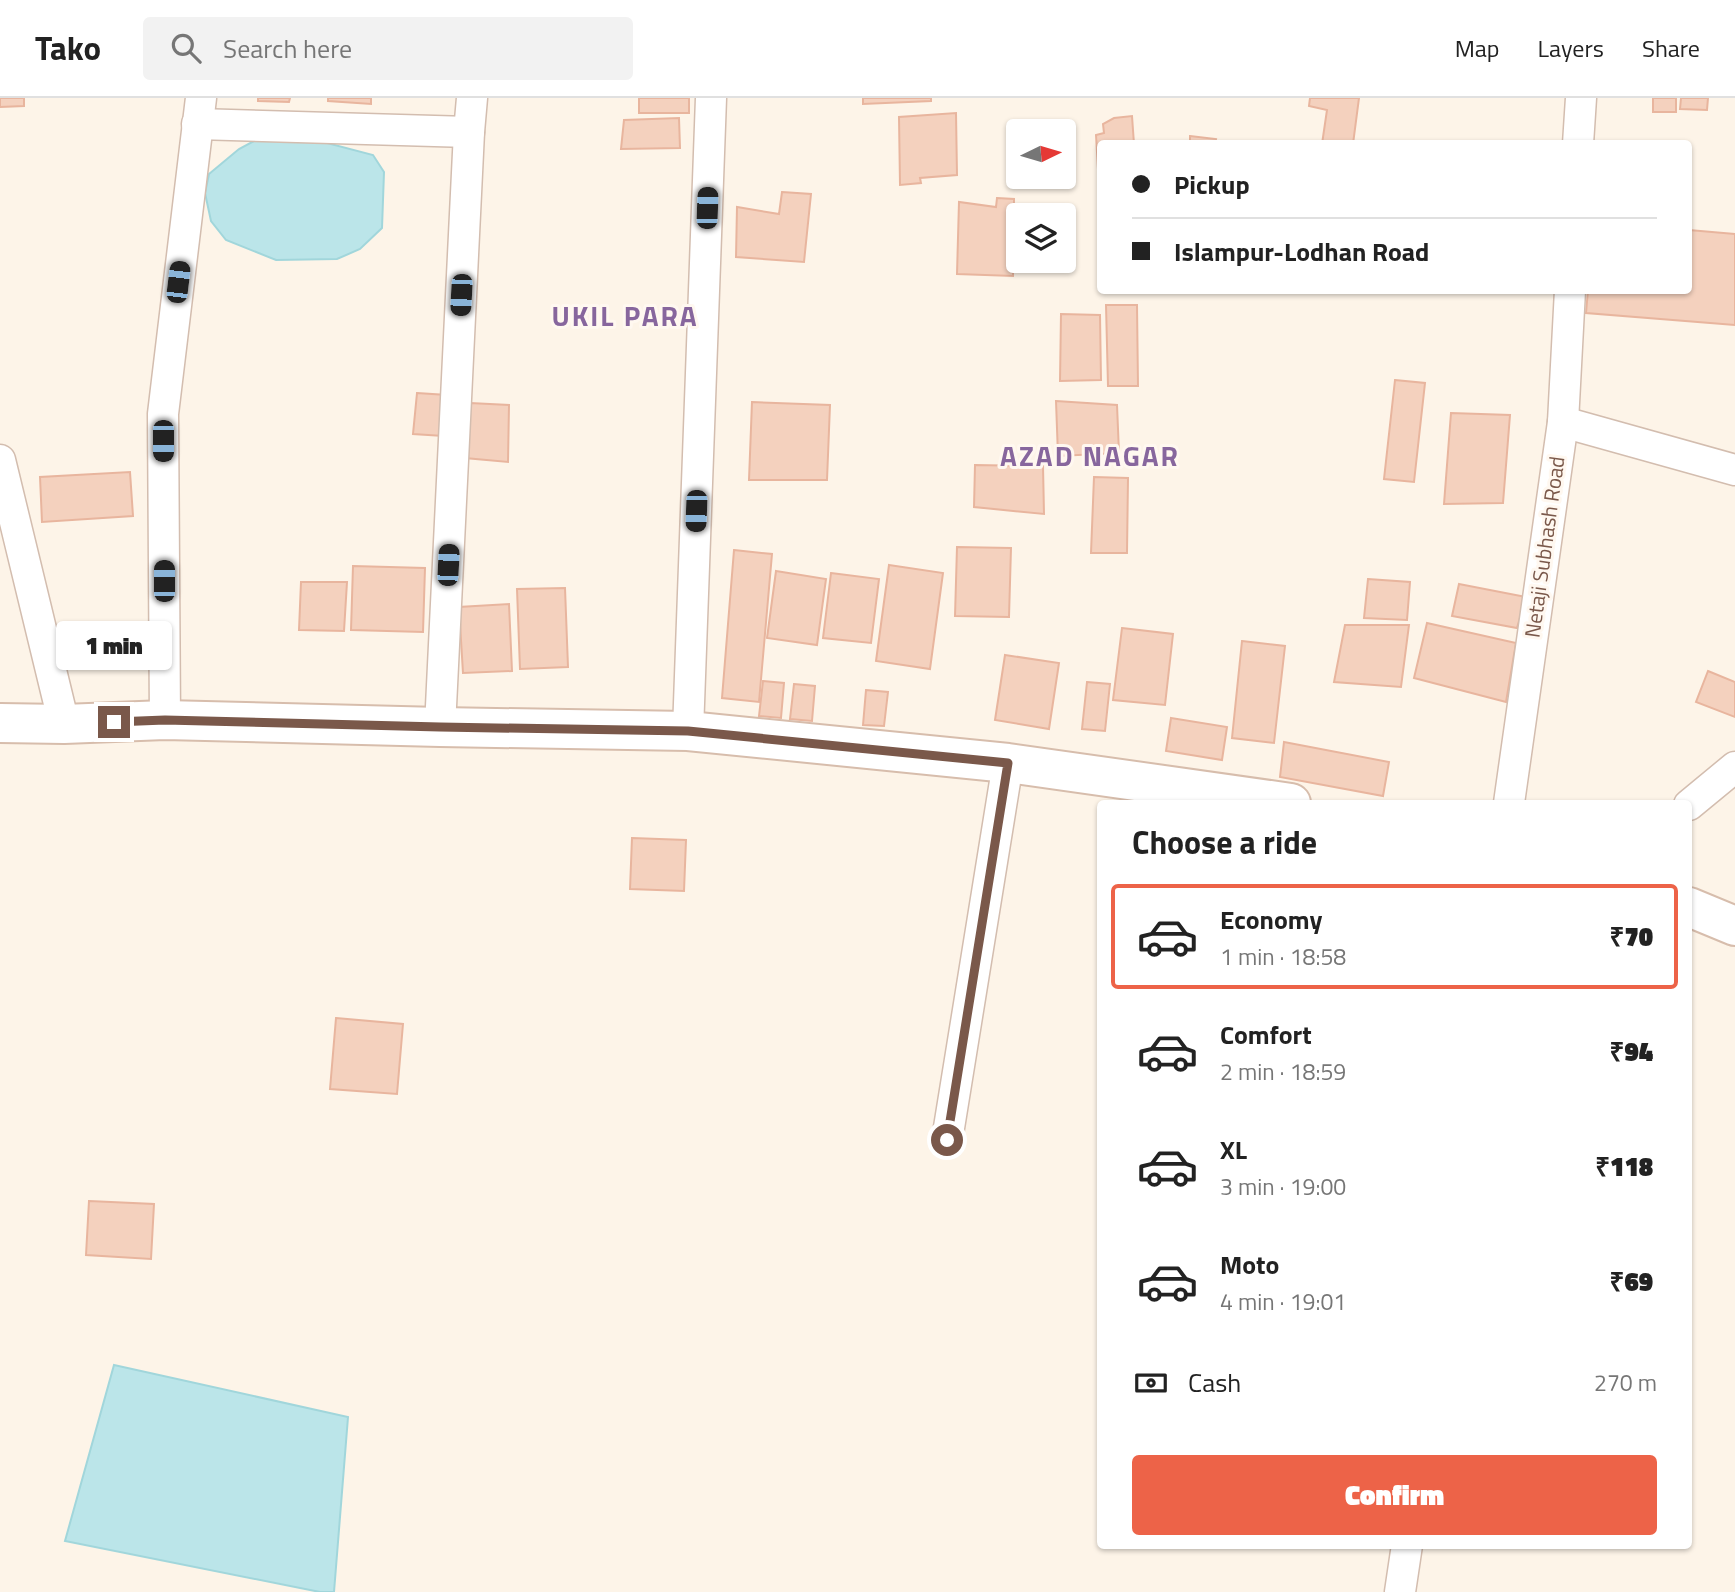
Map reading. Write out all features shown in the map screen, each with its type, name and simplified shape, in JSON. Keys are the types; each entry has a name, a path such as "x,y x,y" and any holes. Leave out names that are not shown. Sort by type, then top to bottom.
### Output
{"main road":[{"path":"0,723 64,724 165,720 688,731 1008,763 1270,800"},
{"path":"1692,908 1735,926"}],"street":[{"path":"440,727 472,98"},
{"path":"688,731 711,98"},
{"path":"1578,140 1581,98"},
{"path":"165,720 163,414 199,111 469,132"},
{"name":"Netaji Subhash Road","path":"1509,800 1563,422 1570,294"},
{"path":"1563,422 1735,470"},
{"path":"0,460 64,724"},
{"path":"947,1140 1008,763"},
{"path":"1692,803 1735,767"},
{"path":"1400,1592 1406,1549"}],"water":[{"path":"308,138 373,155 384,172 382,228 360,249 337,259 276,260 226,240 211,221 205,193 209,174 239,149 254,141"},
{"path":"114,1365 348,1417 334,1592 320,1592 65,1541"}],"building":[{"path":"0,98 24,98 24,106 0,107"},
{"path":"258,98 290,98 289,102 258,101"},
{"path":"328,98 371,98 371,104 328,101"},
{"path":"639,98 689,98 689,113 639,113"},
{"path":"863,98 931,98 931,101 863,104"},
{"path":"1310,98 1359,98 1354,140 1323,140 1327,110 1309,106"},
{"path":"1653,98 1676,98 1676,112 1653,112"},
{"path":"1681,98 1708,98 1707,110 1680,109"},
{"path":"956,113 957,175 920,178 921,183 900,185 899,117"},
{"path":"1132,116 1134,140 1097,140 1097,152 1096,135 1104,133 1103,124 1114,118"},
{"path":"679,118 680,148 621,149 624,120"},
{"path":"1190,136 1216,139 1216,140 1190,140"},
{"path":"782,192 811,194 804,262 736,257 737,207 779,214"},
{"path":"997,198 1014,199 1014,203 1006,203 1006,273 1013,273 1013,276 957,274 959,202 996,207"},
{"path":"1692,230 1735,234 1735,325 1586,313 1588,294 1692,294"},
{"path":"1106,305 1137,305 1138,386 1108,386"},
{"path":"1061,314 1100,315 1101,380 1060,381"},
{"path":"1395,380 1425,383 1414,482 1384,479"},
{"path":"417,393 447,395 443,436 413,434"},
{"path":"1056,401 1117,405 1119,453 1058,456"},
{"path":"752,402 830,405 827,480 749,480"},
{"path":"470,403 509,405 508,462 465,458"},
{"path":"1451,413 1510,415 1503,503 1444,504"},
{"path":"975,465 1043,466 1044,514 974,507"},
{"path":"130,472 133,516 42,522 40,477"},
{"path":"1094,477 1128,478 1127,553 1091,553"},
{"path":"957,547 1011,548 1009,617 955,616"},
{"path":"734,550 772,554 759,702 722,698"},
{"path":"889,565 943,573 930,669 876,661"},
{"path":"353,566 425,568 423,632 351,630"},
{"path":"776,571 826,579 817,645 767,638"},
{"path":"831,573 879,579 871,643 823,638"},
{"path":"1368,579 1410,582 1407,620 1364,618"},
{"path":"301,582 347,582 344,631 299,630"},
{"path":"1459,584 1526,597 1517,628 1452,616"},
{"path":"565,588 568,667 520,669 517,589"},
{"path":"509,604 512,671 463,673 459,607"},
{"path":"1427,623 1516,643 1506,702 1414,678"},
{"path":"1345,625 1409,625 1401,687 1334,682"},
{"path":"1122,628 1173,634 1165,705 1113,700"},
{"path":"1242,641 1285,646 1274,743 1232,738"},
{"path":"1005,655 1059,663 1049,729 995,720"},
{"path":"1708,671 1735,682 1735,717 1696,702"},
{"path":"763,681 784,683 781,718 759,716"},
{"path":"1087,682 1110,684 1105,731 1082,729"},
{"path":"794,684 815,686 812,721 790,719"},
{"path":"866,690 888,692 884,726 863,725"},
{"path":"1171,718 1227,727 1222,760 1166,751"},
{"path":"1284,742 1389,762 1383,796 1280,777"},
{"path":"632,838 686,840 684,891 630,889"},
{"path":"336,1018 403,1024 397,1094 330,1089"},
{"path":"89,1201 154,1204 151,1259 86,1255"}],"district":[{"name":"UKIL PARA","path":"625,316"},
{"name":"AZAD NAGAR","path":"1090,456"}],"route":[{"path":"114,722 165,720 688,731 1008,763 947,1140"}]}
